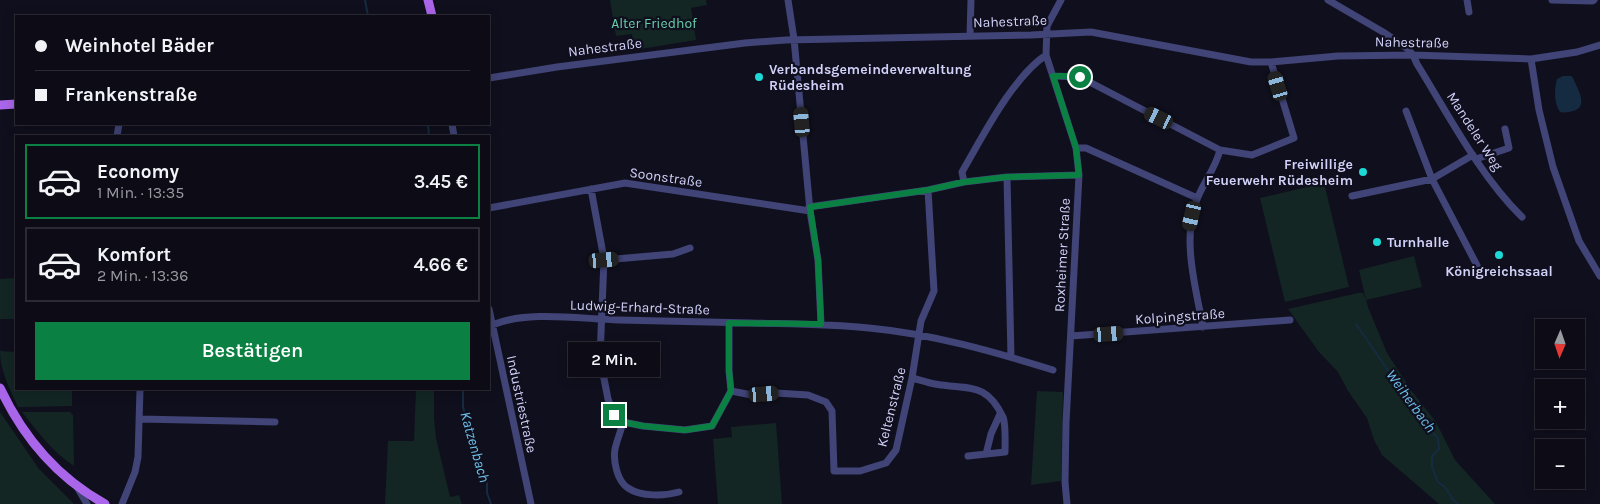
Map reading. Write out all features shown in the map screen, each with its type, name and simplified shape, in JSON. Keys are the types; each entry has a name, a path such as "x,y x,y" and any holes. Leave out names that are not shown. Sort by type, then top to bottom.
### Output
{"main road":[{"path":"428,0 432,15"},
{"path":"0,105 15,104"},
{"path":"0,388 25,433 53,466 75,484 105,504"}],"street":[{"path":"788,0 794,39 810,209 818,260 821,324"},
{"path":"970,0 970,36"},
{"path":"1046,34 1047,26 1059,0"},
{"path":"1328,0 1383,32 1408,49 1413,55"},
{"path":"1467,0 1469,12"},
{"path":"1552,0 1594,0"},
{"name":"Nahestraße","path":"490,78 557,67 745,43 794,39 1091,32 1251,62 1338,56 1413,55 1531,59 1577,52 1600,45"},
{"name":"Roxheimer Straße","path":"1046,34 1046,55 1076,148 1079,175 1066,423 1065,482 1067,504"},
{"path":"964,182 962,172 1004,103 1026,71 1036,61 1046,55"},
{"name":"Mandeler Weg","path":"1413,55 1475,157 1508,204 1522,217"},
{"path":"1531,59 1539,110 1554,167 1579,241 1600,276"},
{"path":"1053,76 1080,77 1220,150 1252,155 1294,138 1271,62"},
{"path":"1406,111 1432,179 1482,274"},
{"path":"1352,196 1432,179 1475,157 1508,148 1505,129"},
{"path":"1076,148 1086,148 1197,198"},
{"path":"1203,328 1193,272 1189,228 1197,198 1217,163 1220,150"},
{"name":"Soonstraße","path":"490,208 625,183 810,209 928,190 964,182 1007,177 1079,175"},
{"path":"1007,177 1011,357"},
{"path":"591,189 604,260 600,358 608,399 614,415 623,422 685,430 712,426 731,391 729,323"},
{"name":"Keltenstraße","path":"731,391 752,395 776,393 808,396 826,402 832,412 834,471 860,471 886,463 896,450 912,378 921,321 934,291 928,190"},
{"path":"604,260 673,254 690,248"},
{"name":"Industriestraße","path":"490,314 531,504"},
{"name":"Ludwig-Erhard-Straße","path":"492,325 505,320 547,317 821,324 869,328 965,344 1053,370"},
{"name":"Kolpingstraße","path":"1071,336 1203,328 1290,320"},
{"path":"912,378 936,384 979,390 994,400 1000,414 1004,418 1005,452 968,456"},
{"path":"122,504 135,472 138,457 140,390"},
{"path":"986,454 991,434 1000,414"},
{"path":"140,419 275,422"},
{"path":"623,422 615,450 616,469 623,483 629,488 640,492 665,496 679,492"},
{"path":"75,484 87,504"}],"green space":[{"name":"Alter Friedhof","path":"610,0 706,0 707,5 691,8 696,40 634,50 632,34 616,36"},
{"path":"1324,183 1349,287 1285,302 1260,198"},
{"path":"1414,256 1422,287 1366,300 1359,270"},
{"path":"15,278 15,319 0,319 0,279"},
{"path":"1358,293 1363,293 1387,353 1411,390 1436,422 1455,460 1495,504 1439,504 1382,455 1374,440 1367,418 1348,391 1338,372 1319,352 1288,309"},
{"path":"0,351 15,352 15,390 72,390 72,406 18,407 9,387 0,358"},
{"path":"416,390 434,390 436,438 450,497 459,495 462,504 385,504 388,441 414,441"},
{"path":"1037,391 1063,392 1061,481 1031,485"},
{"path":"0,412 39,469 74,504 0,504"},
{"path":"22,412 70,412 73,415 74,466 52,448"},
{"path":"776,423 782,504 718,504 713,439 732,437 731,427"}],"water":[{"path":"1563,76 1571,76 1579,91 1581,104 1576,110 1560,112 1558,108 1555,92 1557,79"}],"waterway":[{"name":"Katzenbach","path":"365,0 368,15"},
{"name":"Katzenbach","path":"428,125 429,135"},
{"name":"Weiherbach","path":"1356,324 1427,427 1438,438 1439,449 1432,456 1432,467 1438,482 1445,487 1458,504"},
{"name":"Katzenbach","path":"463,390 463,407 471,435 475,440 479,469 487,482 487,493 491,504"}],"place":[{"name":"Verbandsgemeindeverwaltung Rüdesheim","path":"759,77"},
{"name":"Freiwillige Feuerwehr Rüdesheim","path":"1363,172"},
{"name":"Turnhalle","path":"1377,242"},
{"name":"Königreichssaal","path":"1499,255"}],"route":[{"path":"614,415 623,422 643,426 685,430 712,426 731,391 729,323 821,324 818,260 810,207 928,190 964,182 1007,177 1079,175 1076,148 1053,76 1080,77"}]}
